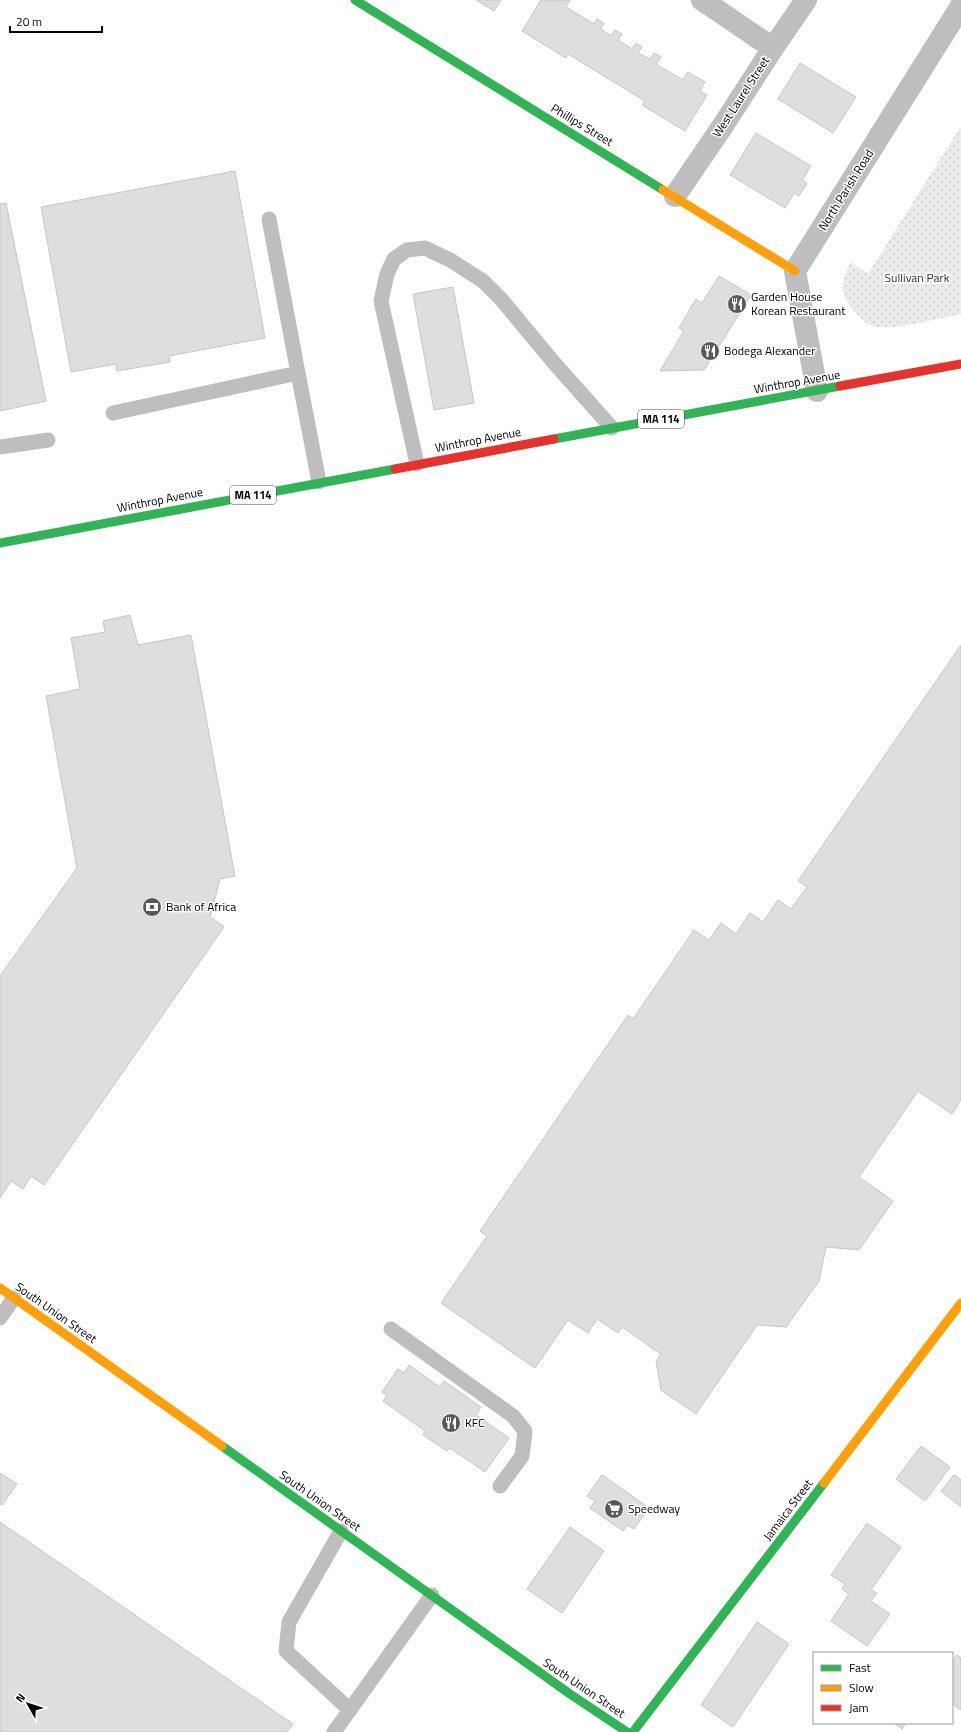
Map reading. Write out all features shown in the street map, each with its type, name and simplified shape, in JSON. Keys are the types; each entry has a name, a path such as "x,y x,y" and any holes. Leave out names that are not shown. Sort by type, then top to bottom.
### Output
{"main road":[{"name":"Phillips Street","path":"355,0 795,271"},
{"name":"Winthrop Avenue","path":"0,543 319,482 961,364"},
{"name":"South Union Street","path":"0,1288 570,1694 627,1732"},
{"name":"Jamaica Street","path":"633,1732 961,1303"}],"street":[{"name":"West Laurel Street","path":"675,196 773,48 702,0"},
{"path":"773,48 806,0"},
{"name":"North Parish Road","path":"795,271 961,6"},
{"path":"795,271 817,391"}],"lane":[{"path":"269,219 319,482"},
{"path":"417,464 381,301 387,274 394,259 407,250 425,248 450,260 483,281 612,428"},
{"path":"113,413 298,373"},
{"path":"0,447 48,440"},
{"path":"0,1318 14,1298"},
{"path":"391,1329 513,1416 525,1431 522,1456 500,1486"},
{"path":"341,1531 289,1622 286,1650 350,1710"},
{"path":"334,1732 432,1595"}],"green space":[{"name":"Sullivan Park","path":"961,126 961,314 895,327 873,326 856,313 844,295 843,284 848,268 851,262 868,274"}],"building":[{"path":"476,0 501,0 494,11"},
{"path":"541,0 570,0 566,7 594,24 597,19 604,23 601,29 611,36 615,30 622,34 618,40 632,49 636,43 642,47 638,53 650,59 654,53 661,57 656,64 683,80 688,72 705,82 700,91 707,95 685,131 642,105 645,101 568,54 566,58 522,31"},
{"path":"800,63 856,97 833,133 778,99"},
{"path":"756,133 811,166 802,180 807,183 799,196 794,193 785,208 730,175"},
{"path":"235,171 265,338 169,356 170,362 117,371 116,364 71,372 41,207"},
{"path":"6,203 46,401 0,411 0,204"},
{"path":"719,276 751,295 704,370 660,371 684,331 679,328 696,299 702,303"},
{"path":"453,287 474,403 434,410 413,294"},
{"path":"130,615 138,645 191,635 235,876 220,879 210,917 224,927 44,1185 31,1176 23,1189 11,1181 0,1198 0,976 77,868 46,696 80,689 71,638 105,632 103,621"},
{"path":"961,645 961,1100 952,1114 918,1091 859,1177 893,1201 859,1250 826,1247 819,1281 786,1327 757,1325 696,1414 661,1390 656,1361 661,1354 622,1327 618,1333 597,1319 588,1333 568,1320 535,1368 441,1303 487,1236 480,1231 628,1015 633,1019 694,930 709,940 721,923 736,934 750,913 763,922 778,900 791,909 807,887 798,881"},
{"name":"KFC","path":"409,1365 440,1387 444,1381 481,1407 476,1415 509,1438 485,1472 450,1448 447,1451 423,1435 425,1431 383,1401 387,1395 382,1392 398,1369 404,1373"},
{"path":"921,1446 950,1467 925,1501 896,1479"},
{"path":"0,1473 17,1484 2,1505 0,1504"},
{"path":"602,1475 649,1508 634,1529 627,1525 623,1531 590,1508 595,1501 587,1496"},
{"path":"954,1475 961,1480 961,1507 941,1491"},
{"path":"0,1522 293,1724 287,1732 0,1732"},
{"path":"867,1523 901,1547 871,1590 877,1593 871,1601 890,1614 867,1646 831,1621 849,1594 842,1589 845,1584 831,1575"},
{"path":"570,1527 604,1551 562,1613 527,1589"},
{"path":"757,1622 789,1644 733,1727 701,1705"},
{"path":"957,1655 961,1658 961,1710 953,1705 953,1661"},
{"path":"895,1724 905,1724 902,1729"}],"traffic: fast":[{"path":"355,0 663,190"},
{"path":"554,439 840,386"},
{"path":"0,543 395,469"},
{"path":"222,1446 570,1694 627,1732"},
{"path":"633,1732 824,1483"}],"traffic: slow":[{"path":"663,190 795,271"},
{"path":"0,1288 222,1446"},
{"path":"824,1483 961,1303"}],"traffic: jam":[{"path":"840,386 961,364"},
{"path":"395,469 554,439"}],"place":[{"name":"Garden House Korean Restaurant","path":"737,304"},
{"name":"Bodega Alexander","path":"710,351"},
{"name":"Bank of Africa","path":"152,907"},
{"name":"KFC","path":"451,1423"},
{"name":"Speedway","path":"614,1509"}]}
